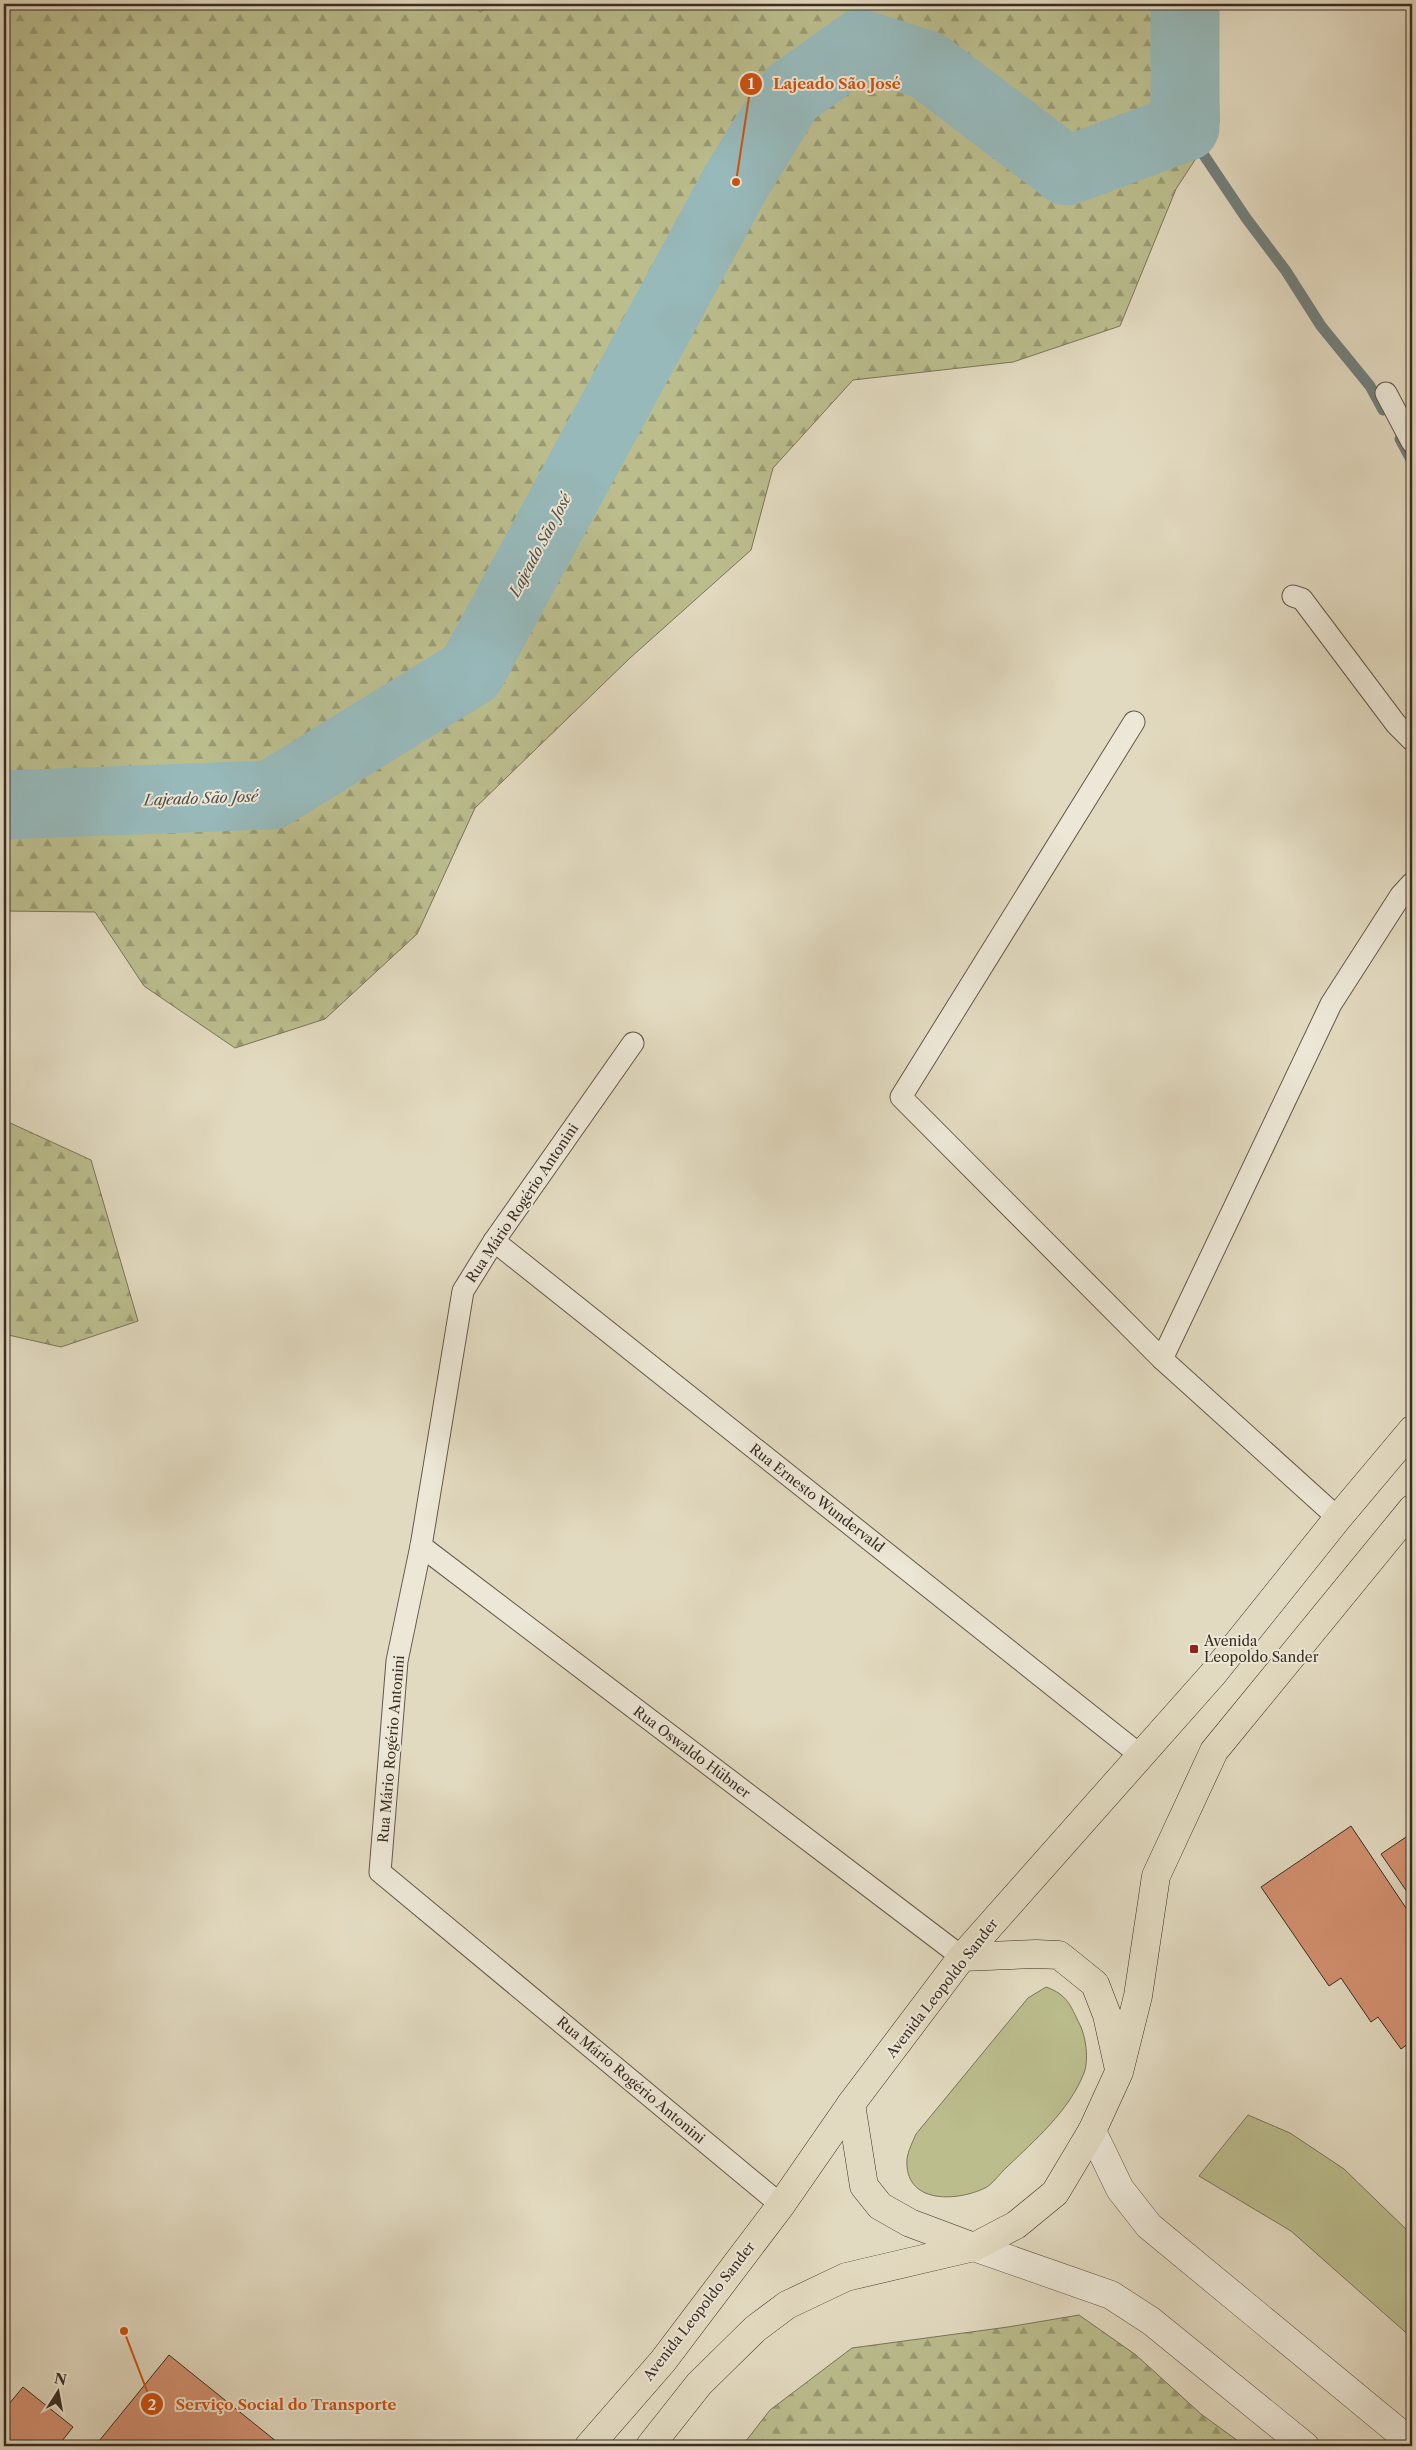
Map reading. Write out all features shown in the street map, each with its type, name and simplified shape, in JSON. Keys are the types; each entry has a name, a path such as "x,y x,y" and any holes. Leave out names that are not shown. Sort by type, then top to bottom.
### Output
{"highway":[{"name":"Avenida Leopoldo Sander","path":"589,2446 662,2361 781,2204 851,2104 962,1958 1213,1674 1338,1518 1412,1430"},
{"path":"650,2446 699,2384 755,2329 787,2306 846,2276 974,2246 1016,2226 1055,2193 1092,2131 1119,2072 1138,1996 1156,1876 1214,1751 1412,1509"},
{"path":"962,1958 1036,1954 1060,1955 1077,1967 1095,1984 1107,2015 1119,2072"},
{"path":"851,2104 864,2186 880,2206 910,2223 974,2246"}],"street":[{"path":"1092,2131 1120,2189 1149,2226 1412,2443"},
{"path":"974,2246 1111,2295 1151,2321 1305,2446"}],"lane":[{"path":"1386,393 1412,442"},
{"path":"1293,596 1302,599 1396,724 1412,740"},
{"path":"1134,722 901,1097 1162,1359 1338,1518"},
{"path":"1162,1359 1331,1004 1401,895 1412,883"},
{"name":"Rua Mário Rogério Antonini","path":"633,1043 494,1241 463,1291 421,1546 397,1661 380,1872 781,2204"},
{"name":"Rua Ernesto Wundervald","path":"494,1241 1140,1755"},
{"name":"Rua Oswaldo Hübner","path":"421,1546 962,1958"}],"green space":[{"path":"4,4 474,4 480,12 492,4 1217,4 1219,123 1176,189 1120,326 1013,362 853,380 773,468 751,550 630,658 475,808 417,934 325,1019 235,1048 144,986 95,912 4,911"},
{"path":"8,1122 91,1160 138,1321 61,1347 4,1334 4,1126"},
{"path":"1046,1987 1064,1997 1074,2012 1082,2030 1086,2049 1086,2068 1078,2087 1070,2100 1040,2135 988,2186 973,2193 960,2196 934,2196 923,2192 914,2184 908,2174 907,2159 916,2134 1028,1998"},
{"path":"1248,2115 1290,2133 1344,2169 1412,2235 1412,2338 1291,2231 1199,2176"},
{"path":"1079,2315 1136,2355 1201,2414 1245,2446 742,2446 770,2410 852,2348 1008,2327"}],"building":[{"path":"1351,1826 1412,1917 1412,2041 1401,2049 1378,2017 1371,2022 1341,1978 1329,1986 1261,1887"},
{"path":"1412,1833 1412,1899 1381,1854"},
{"path":"169,2355 282,2446 95,2446"},
{"path":"23,2387 73,2427 58,2446 4,2446 4,2410"}],"waterway":[{"name":"Lajeado São José","path":"4,805 271,795 471,672 736,182 790,94 860,44 927,65 1067,171 1185,127 1185,4"},
{"path":"1185,127 1246,218 1286,271 1321,326 1370,386 1383,410"},
{"path":"1400,439 1412,461"}],"place":[{"name":"Lajeado São José","path":"736,182"},
{"name":"Avenida Leopoldo Sander","path":"1194,1649"},
{"name":"Serviço Social do Transporte","path":"124,2331"}]}
